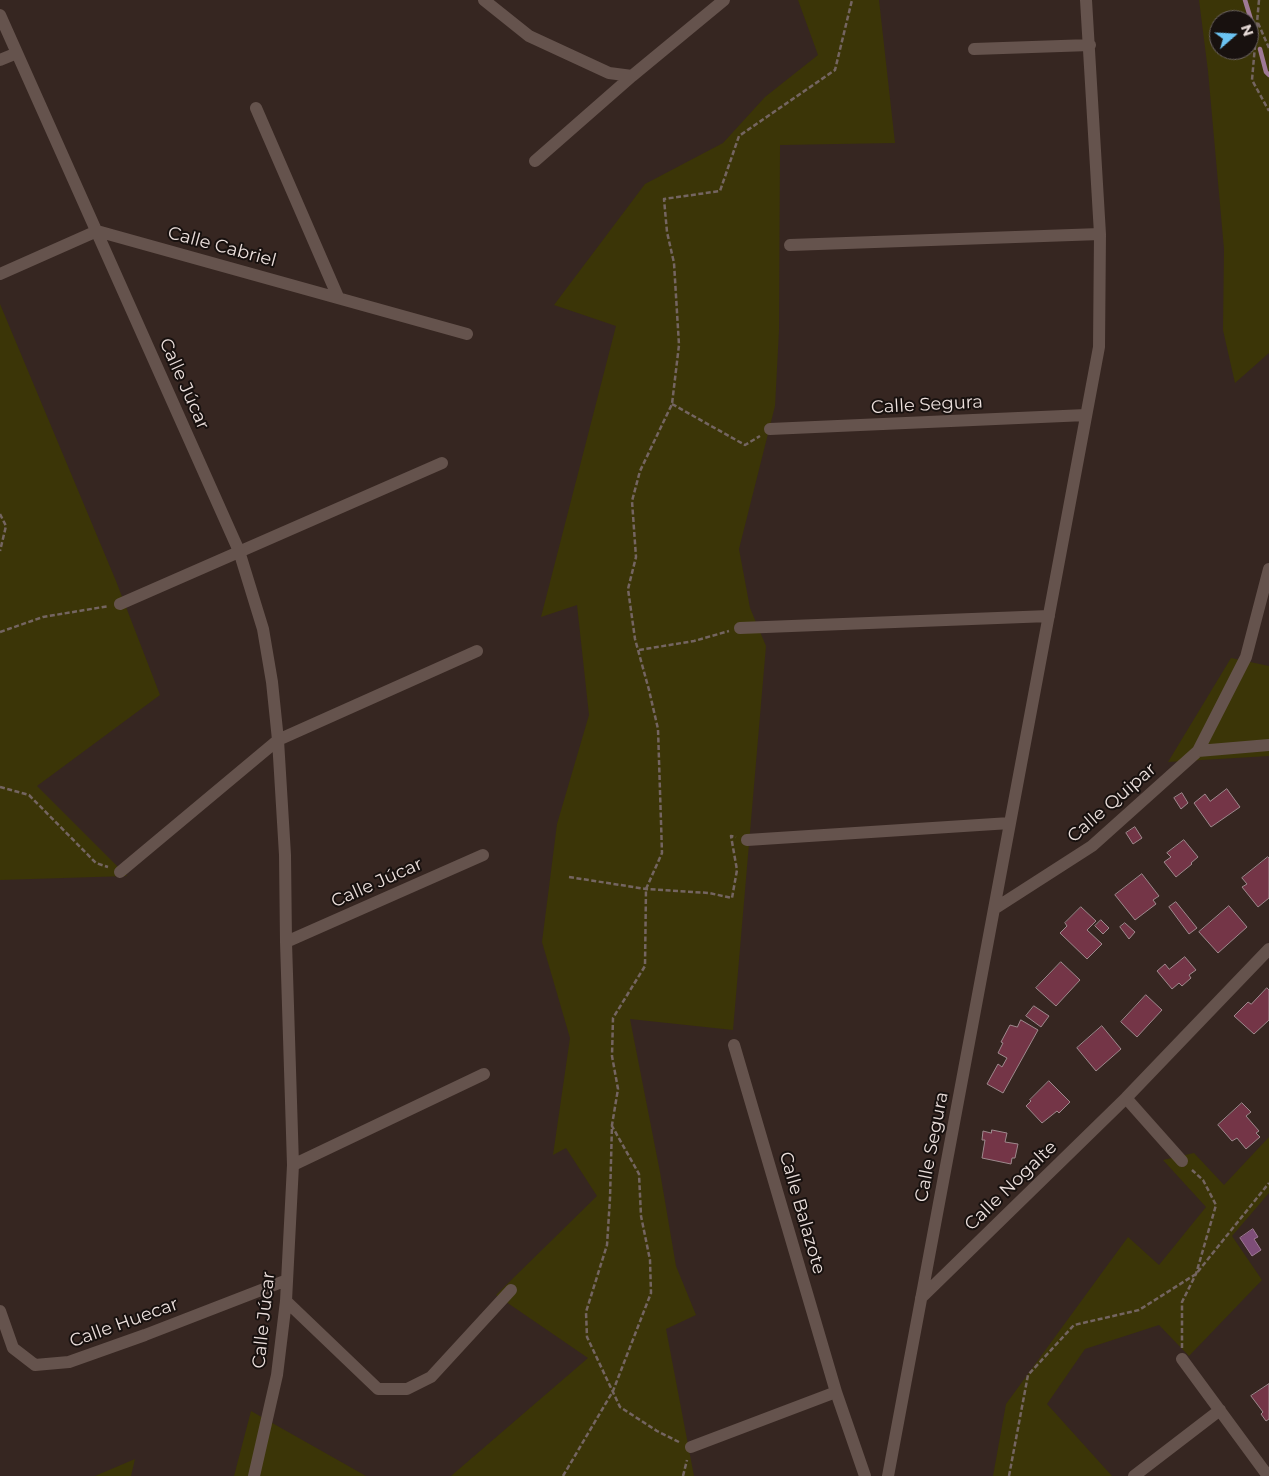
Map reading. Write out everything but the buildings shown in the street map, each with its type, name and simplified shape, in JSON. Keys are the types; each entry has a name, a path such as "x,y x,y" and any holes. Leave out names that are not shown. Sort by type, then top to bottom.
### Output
{"street":[{"path":"484,0 529,36 608,73 632,76"},
{"path":"535,161 632,76 724,0"},
{"name":"Calle Segura","path":"888,1476 1099,346 1100,234 1086,0"},
{"name":"Calle Júcar","path":"0,15 98,231 239,551 263,630 272,682 278,740 285,855 293,1165 286,1300 277,1375 254,1476"},
{"path":"974,49 1090,45"},
{"path":"0,60 17,53"},
{"path":"256,108 338,297"},
{"path":"0,274 98,231"},
{"name":"Calle Cabriel","path":"98,231 467,334"},
{"path":"790,245 1100,234"},
{"name":"Calle Segura","path":"770,429 1086,416"},
{"path":"120,604 442,463"},
{"name":"Calle Quipar","path":"994,909 1092,846 1198,751 1246,657 1269,569"},
{"path":"740,628 1048,616"},
{"path":"120,872 278,740 477,651"},
{"path":"1198,751 1269,745"},
{"path":"747,840 1010,823"},
{"name":"Calle Júcar","path":"286,942 483,855"},
{"name":"Calle Nogalte","path":"921,1298 1126,1098 1269,949"},
{"name":"Calle Balazote","path":"734,1045 836,1392 865,1476"},
{"path":"293,1165 484,1074"},
{"path":"1126,1098 1182,1161"},
{"name":"Calle Huecar","path":"0,1311 13,1348 35,1365 69,1362 287,1280"},
{"path":"286,1300 378,1389 407,1389 431,1377 511,1290"},
{"path":"1182,1359 1268,1476"},
{"path":"690,1447 836,1392"},
{"path":"1134,1476 1220,1410"}],"path":[{"path":"684,1476 690,1447 657,1431 620,1407 587,1337 586,1312 607,1245 612,1125 618,1088 612,1056 613,1018 645,966 646,888 662,853 658,729 635,639 628,589 636,557 632,501 640,471 672,404 679,345 674,263 667,232 664,199 720,192 739,136 835,70 852,0"},
{"path":"1259,26 1269,48"},
{"path":"1254,60 1252,80 1269,111"},
{"path":"672,404 745,445 770,429"},
{"path":"0,514 6,526 0,551"},
{"path":"0,632 43,617 120,604"},
{"path":"638,651 694,641 740,628"},
{"path":"0,787 29,795 96,863 120,872"},
{"path":"569,877 646,888 709,893 732,898 737,870 731,836 747,840"},
{"path":"563,1476 613,1391 651,1293 650,1260 641,1216 639,1174 612,1125"},
{"path":"1182,1161 1203,1180 1216,1205 1196,1274 1182,1302 1182,1359"},
{"path":"1010,1476 1028,1375 1074,1325 1139,1310 1196,1274 1269,1183"}],"shaded area":[{"path":"798,0 879,0 895,143 780,145 779,330 775,406 739,549 750,608 766,646 733,1030 630,1019 676,1266 696,1315 666,1329 694,1476 451,1476 588,1358 496,1295 597,1196 566,1148 553,1155 570,1038 542,942 557,824 589,715 577,605 541,617 616,326 554,305 645,184 723,143 765,97 818,55"},
{"path":"1199,0 1269,0 1269,353 1235,383 1223,330 1224,249 1208,71"},
{"path":"0,304 116,581 160,695 37,786 127,876 0,880"},
{"path":"1231,658 1269,666 1269,756 1168,762"},
{"path":"1269,1137 1269,1193 1232,1236 1262,1280 1189,1356 1159,1325 1085,1349 1047,1404 1112,1476 993,1476 1006,1404 1128,1237 1159,1265 1206,1207 1163,1160 1194,1153 1224,1185"},
{"path":"1253,1229 1258,1237 1254,1239 1261,1250 1252,1256 1240,1238"},
{"path":"251,1411 366,1476 234,1476"},
{"path":"135,1459 131,1476 95,1476"}],"waterway":[{"path":"1245,0 1248,10"},
{"path":"1260,49 1266,72 1269,75"}]}
